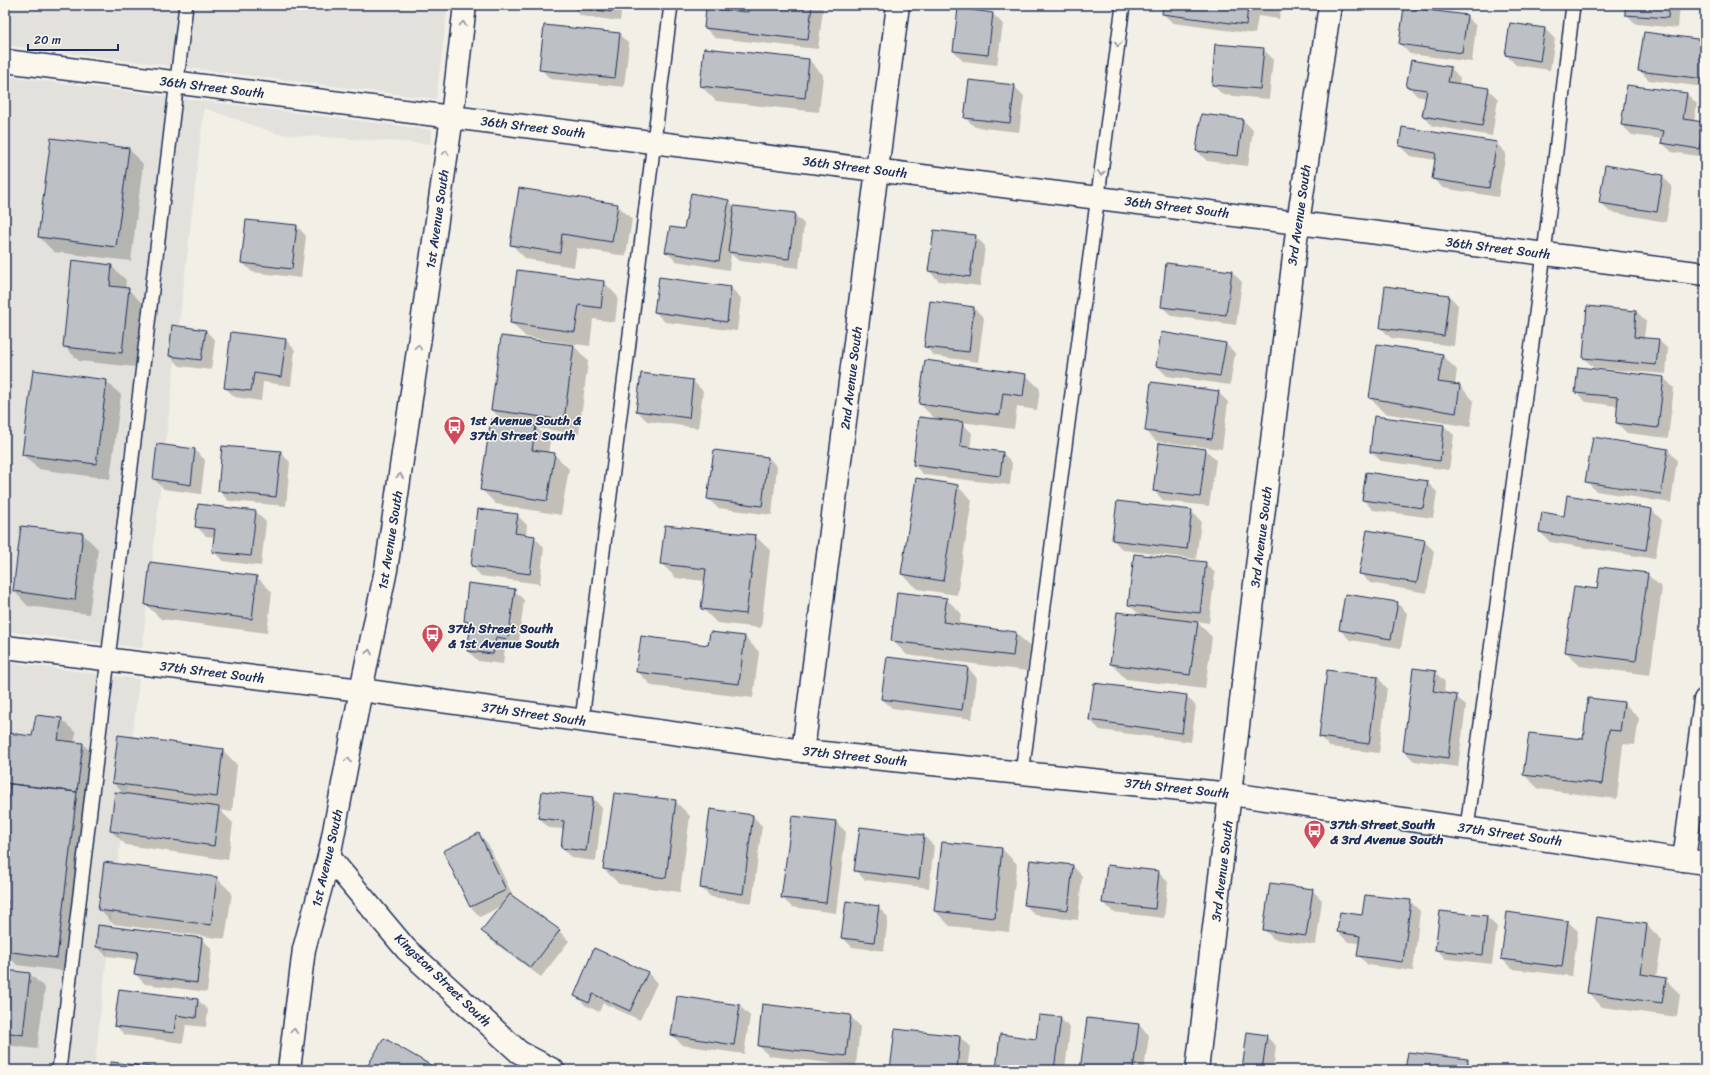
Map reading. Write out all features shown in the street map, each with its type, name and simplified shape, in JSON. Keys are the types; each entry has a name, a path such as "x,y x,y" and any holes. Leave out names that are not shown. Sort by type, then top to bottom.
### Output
{"street":[{"name":"1st Avenue South","path":"290,1070 304,949 329,857 386,570 452,117 465,5"},
{"name":"2nd Avenue South","path":"804,751 898,5"},
{"name":"3rd Avenue South","path":"1197,1070 1298,223 1330,5"},
{"name":"36th Street South","path":"5,61 1705,274"},
{"name":"37th Street South","path":"5,647 361,690 804,751 1231,794 1695,861"},
{"path":"1695,861 1705,700"},
{"name":"Kingston Street South","path":"329,857 406,949 519,1052 554,1070"}],"lane":[{"path":"59,1070 186,5"},
{"path":"582,720 671,5"},
{"path":"1022,773 1123,5"},
{"path":"1467,828 1544,254 1573,5"}],"shaded area":[{"path":"5,5 448,5 436,99 5,45"},
{"path":"5,76 432,130 430,144 278,134 204,108 142,648 5,631"},
{"path":"5,662 139,679 94,1070 5,1070"}],"building":[{"path":"570,5 612,5 611,12 570,7"},
{"path":"749,5 812,5 808,40 704,28 706,8 748,12"},
{"path":"1163,5 1270,5 1269,9 1248,6 1246,25 1162,14"},
{"path":"1625,5 1669,5 1668,18 1625,15"},
{"path":"1404,7 1467,15 1462,53 1399,44"},
{"path":"958,8 993,13 988,55 953,51"},
{"path":"1510,23 1545,28 1540,61 1505,55"},
{"path":"544,25 620,33 615,78 539,70"},
{"path":"1644,32 1705,40 1705,79 1638,71"},
{"path":"1215,44 1264,48 1260,89 1212,85"},
{"path":"704,48 809,59 805,98 700,86"},
{"path":"1411,60 1451,67 1448,82 1489,88 1482,126 1422,116 1427,90 1406,87"},
{"path":"969,80 1015,85 1010,123 964,118"},
{"path":"1627,85 1687,93 1683,119 1704,122 1699,149 1661,143 1664,131 1621,125"},
{"path":"1201,114 1243,119 1238,156 1196,151"},
{"path":"1402,127 1497,142 1489,188 1432,179 1436,153 1399,146"},
{"path":"51,138 129,148 116,247 38,237"},
{"path":"1605,165 1663,175 1657,212 1599,203"},
{"path":"519,188 618,204 612,242 562,234 560,253 510,245"},
{"path":"691,193 729,200 719,261 665,252 670,227 684,229"},
{"path":"734,206 795,213 789,259 728,252"},
{"path":"246,220 297,225 292,269 241,263"},
{"path":"934,230 976,235 970,277 928,271"},
{"path":"72,260 112,265 110,286 129,288 122,353 63,347"},
{"path":"1166,263 1232,271 1226,315 1161,307"},
{"path":"517,270 604,281 601,308 579,305 575,332 510,323"},
{"path":"659,277 731,287 727,322 654,312"},
{"path":"1385,286 1449,295 1444,336 1380,328"},
{"path":"930,301 974,307 969,352 924,347"},
{"path":"1587,306 1636,311 1634,337 1659,339 1656,365 1583,358"},
{"path":"172,325 206,330 201,360 169,356"},
{"path":"231,332 286,339 281,377 254,373 251,391 224,388"},
{"path":"1161,332 1226,343 1220,376 1156,366"},
{"path":"501,336 574,345 564,420 491,410"},
{"path":"1377,344 1443,354 1438,382 1460,385 1456,413 1369,398"},
{"path":"925,360 1026,374 1023,396 1003,393 1000,415 919,404"},
{"path":"1578,367 1664,377 1658,428 1616,423 1618,397 1575,393"},
{"path":"33,370 107,380 96,464 22,455"},
{"path":"641,373 693,380 689,418 636,411"},
{"path":"1151,382 1219,391 1212,439 1145,431"},
{"path":"1374,416 1444,425 1440,461 1370,452"},
{"path":"919,417 963,422 960,446 1003,452 1000,476 913,465"},
{"path":"491,419 536,426 532,450 555,453 547,501 480,490"},
{"path":"1593,437 1668,449 1661,494 1585,482"},
{"path":"1159,443 1206,449 1200,497 1153,491"},
{"path":"157,444 195,449 191,485 153,479"},
{"path":"222,446 281,451 276,497 218,491"},
{"path":"714,450 768,457 762,506 707,499"},
{"path":"1366,472 1428,481 1423,508 1362,500"},
{"path":"916,478 958,485 943,581 901,574"},
{"path":"1567,495 1652,509 1646,550 1539,532 1542,512 1564,516"},
{"path":"1117,501 1192,510 1187,549 1112,540"},
{"path":"198,504 256,511 251,556 212,552 215,529 195,527"},
{"path":"478,509 518,514 515,533 535,536 530,574 471,566"},
{"path":"665,525 756,535 746,614 701,609 706,569 660,564"},
{"path":"21,526 83,533 75,600 13,591"},
{"path":"1367,530 1425,540 1417,583 1359,574"},
{"path":"1134,554 1206,562 1200,613 1128,605"},
{"path":"150,562 257,576 252,619 145,605"},
{"path":"1600,567 1648,573 1636,661 1565,652 1574,586 1597,589"},
{"path":"468,583 515,589 508,639 496,637 493,654 467,651 471,623 464,621"},
{"path":"897,592 947,598 943,622 1016,632 1013,656 891,641"},
{"path":"1345,594 1398,602 1391,639 1339,630"},
{"path":"1117,612 1198,622 1190,675 1110,664"},
{"path":"710,632 745,636 739,684 636,672 641,636 708,645"},
{"path":"887,657 968,667 962,710 881,699"},
{"path":"1413,668 1436,671 1433,691 1457,695 1448,758 1403,751"},
{"path":"1327,670 1378,677 1369,744 1319,737"},
{"path":"1094,683 1187,695 1182,733 1089,720"},
{"path":"1588,698 1624,702 1620,731 1609,730 1602,784 1523,775 1529,733 1583,739"},
{"path":"36,715 62,718 58,740 83,743 77,792 5,783 5,754 8,733 32,736"},
{"path":"118,735 223,749 217,797 112,783"},
{"path":"10,784 77,792 57,958 5,951 5,921 8,901 5,901 5,825"},
{"path":"542,791 593,797 586,851 561,848 564,821 538,818"},
{"path":"115,792 219,807 214,846 110,831"},
{"path":"614,793 676,800 666,878 603,869"},
{"path":"710,809 753,815 743,894 700,888"},
{"path":"792,816 836,821 826,903 781,898"},
{"path":"860,827 924,835 919,879 854,871"},
{"path":"479,833 506,890 470,907 443,851"},
{"path":"942,842 1002,848 995,918 934,911"},
{"path":"1030,860 1073,865 1068,910 1024,905"},
{"path":"104,862 217,877 211,925 98,910"},
{"path":"1107,865 1159,871 1155,909 1102,903"},
{"path":"1270,883 1313,889 1306,936 1263,930"},
{"path":"510,894 560,930 531,968 481,931"},
{"path":"1365,895 1411,900 1403,962 1357,956 1360,936 1337,932 1340,912 1362,915"},
{"path":"846,901 879,906 874,942 841,938"},
{"path":"1440,911 1487,916 1483,955 1435,950"},
{"path":"1507,912 1568,921 1562,967 1501,959"},
{"path":"1597,917 1647,924 1641,974 1666,978 1662,1003 1587,993"},
{"path":"98,925 202,938 197,983 134,974 138,952 96,947"},
{"path":"594,948 648,972 630,1011 593,994 589,1003 574,996"},
{"path":"5,970 30,973 23,1035 5,1032"},
{"path":"119,989 198,999 196,1018 176,1015 174,1033 114,1026"},
{"path":"677,996 740,1005 734,1045 671,1035"},
{"path":"762,1004 851,1015 846,1056 758,1046"},
{"path":"1039,1015 1061,1017 1054,1070 996,1070 1000,1034 1036,1039"},
{"path":"1087,1018 1139,1024 1133,1070 1080,1070"},
{"path":"895,1029 960,1036 957,1070 890,1070"},
{"path":"1247,1032 1267,1035 1262,1070 1242,1070"},
{"path":"384,1038 439,1070 365,1070"},
{"path":"1408,1052 1468,1059 1467,1070 1405,1070"},
{"path":"111,1062 176,1070 110,1070"}],"place":[{"name":"1st Avenue South & 37th Street South","path":"454,446"},
{"name":"37th Street South & 1st Avenue South","path":"433,654"},
{"name":"37th Street South & 3rd Avenue South","path":"1314,850"}]}
